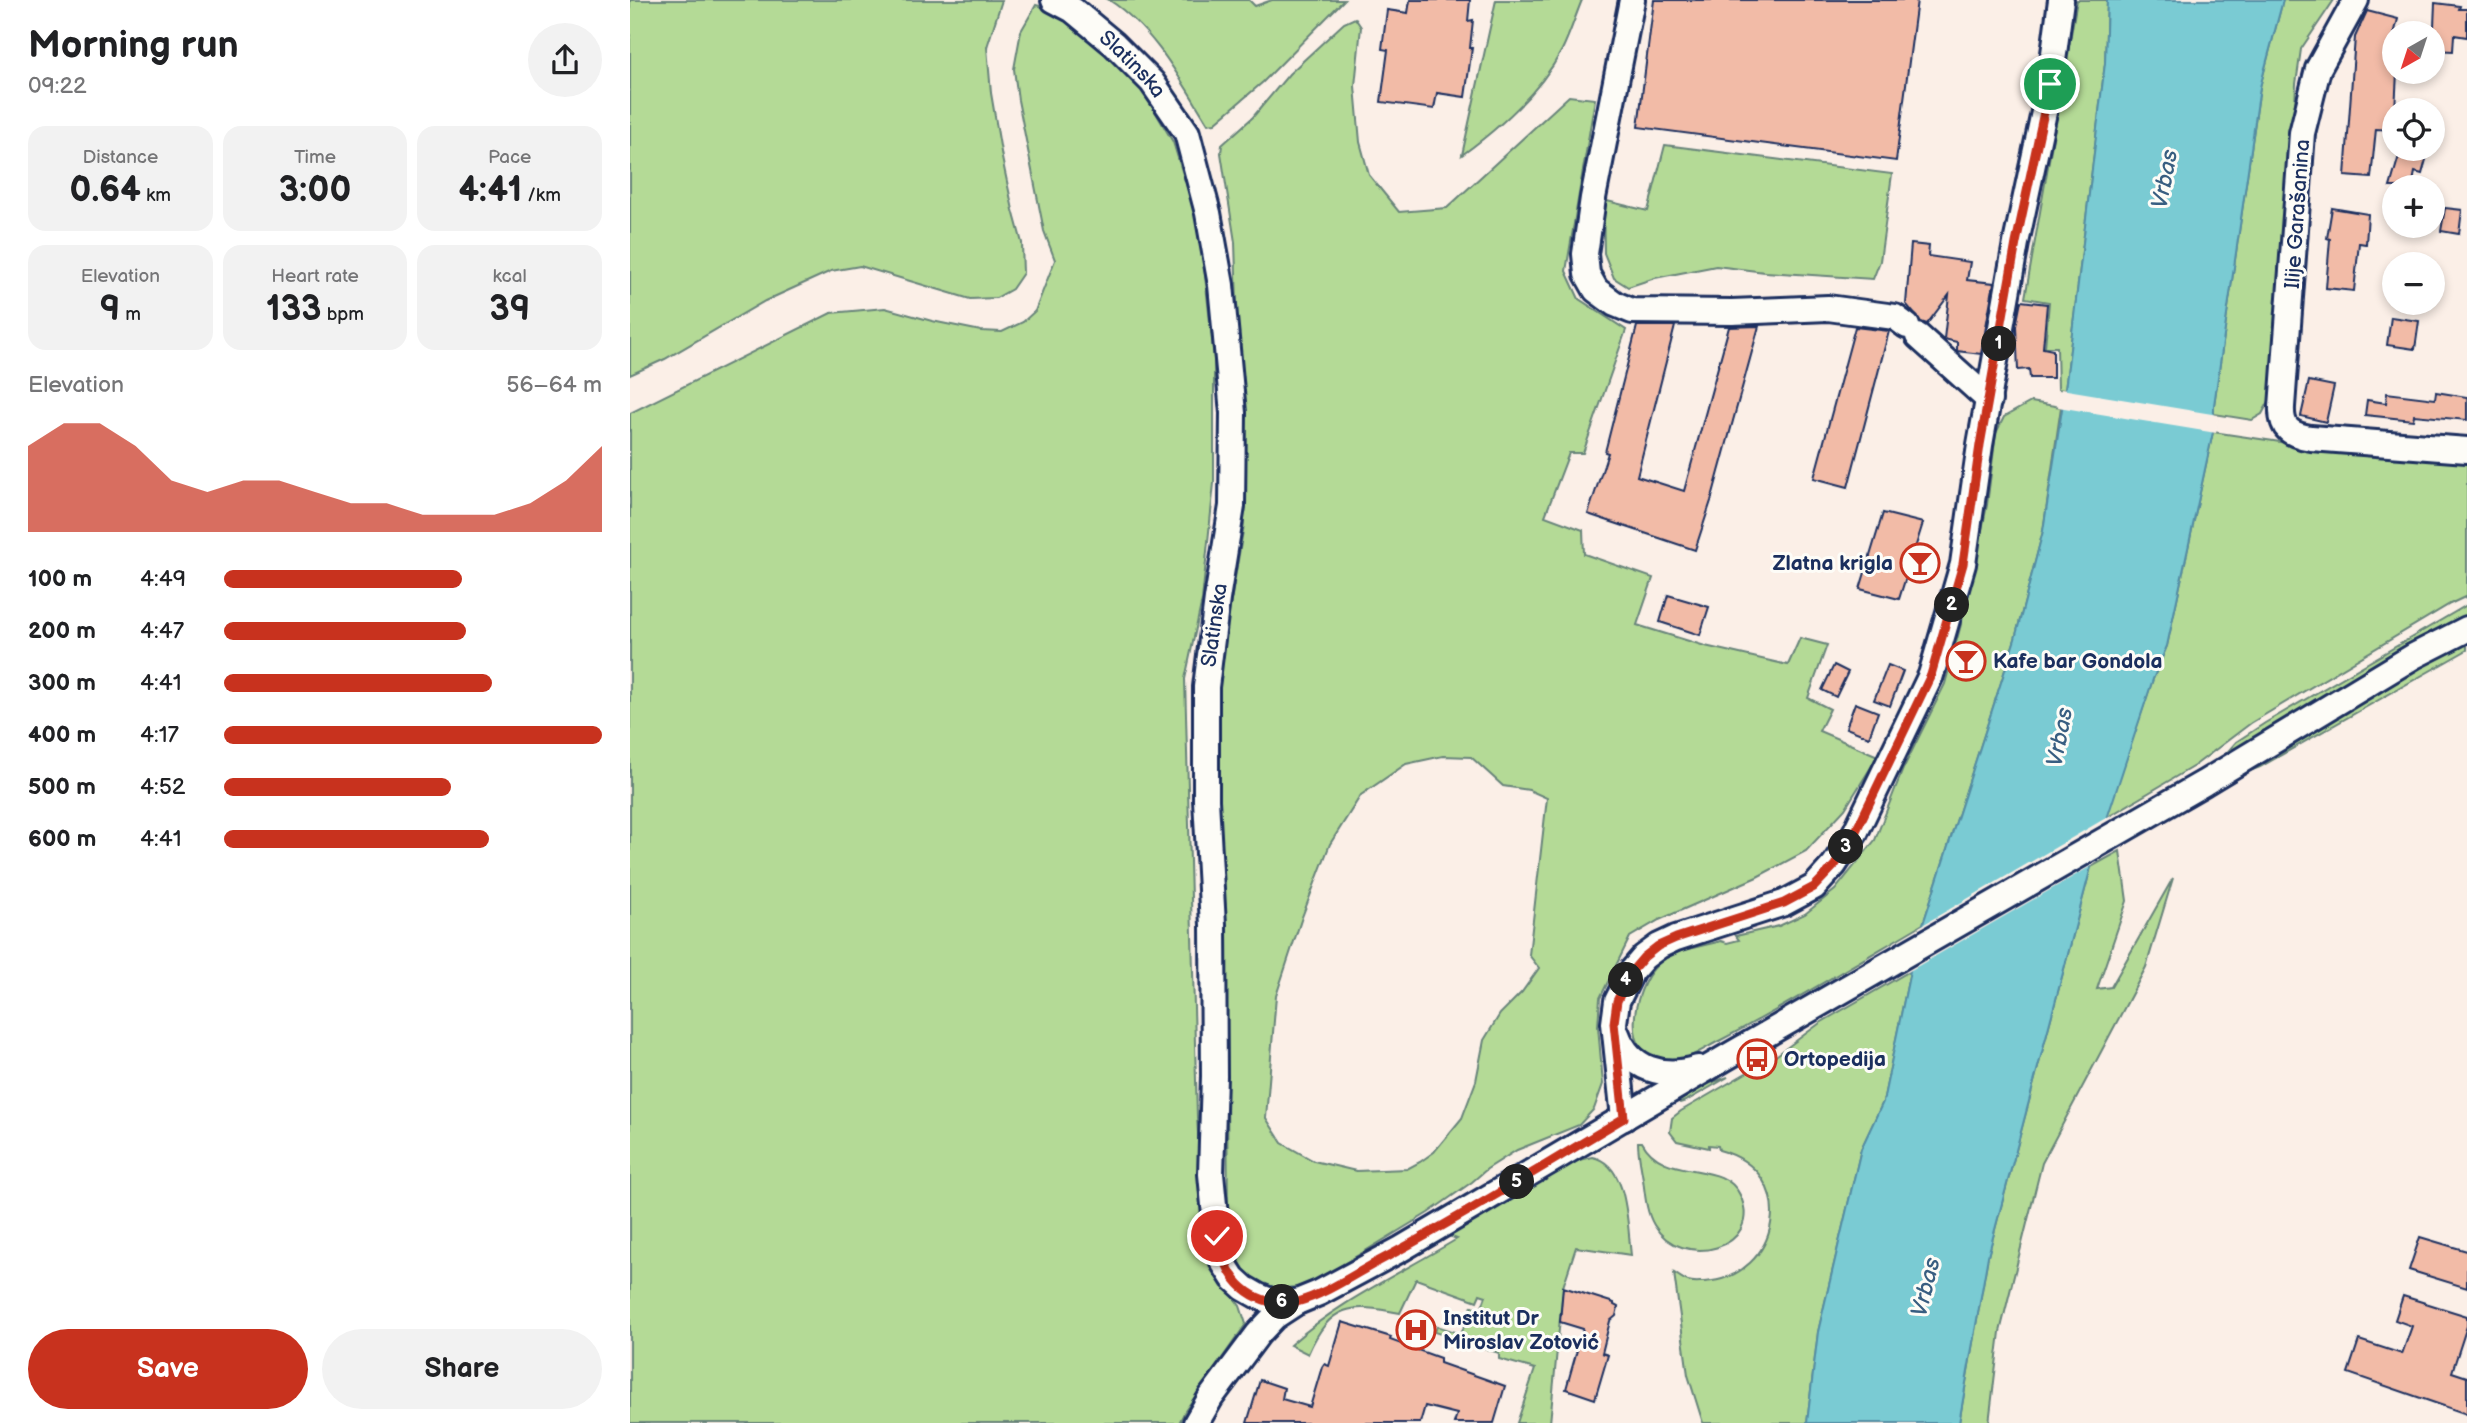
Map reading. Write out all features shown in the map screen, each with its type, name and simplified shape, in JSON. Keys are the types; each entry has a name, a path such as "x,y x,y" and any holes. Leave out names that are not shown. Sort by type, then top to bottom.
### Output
{"street":[{"name":"Slatinska","path":"1054,0 1073,10 1152,82 1187,133 1208,213 1221,285 1233,413 1233,506 1217,599 1206,687 1206,800 1213,952 1214,1076 1211,1174 1217,1236 1223,1262 1233,1278 1244,1288 1276,1303 1297,1302"},
{"path":"1632,0 1593,198 1585,254 1587,274 1596,290 1615,304 1632,311 1732,312 1828,308 1895,317 1989,400"},
{"path":"1624,1118 1614,1028 1617,1001 1623,986 1644,957 1658,946 1784,903 1814,887 1835,865 1855,833 1931,675 1947,628 1965,551 1980,445 2016,243 2050,84 2061,0"},
{"name":"Ilije Garašanina","path":"2356,0 2318,69 2302,133 2281,414 2286,427 2294,435 2467,450"},
{"path":"1196,1423 1233,1366 1274,1317 1297,1302 1320,1293 1401,1249 1725,1058 2204,783 2414,656 2467,629"},
{"path":"1614,1028 1628,1055 1653,1071 1680,1072 1725,1058"},
{"name":"Slatinska","path":"1258,1296 1274,1317"}],"green space":[{"path":"630,0 1002,0 987,47 991,93 1002,158 1022,243 1023,273 1012,289 996,298 970,299 860,266 831,271 765,301 665,359 630,375"},
{"path":"1109,0 1249,0 1255,6 1272,0 1344,0 1263,82 1215,123 1208,124 1153,40"},
{"path":"1496,0 1582,0 1562,50 1542,80 1504,121 1462,155"},
{"path":"2077,0 2107,0 2105,63 2065,390 2058,389 2057,347 2045,347 2049,302 2025,298"},
{"path":"2283,0 2334,0 2301,49 2296,84 2273,394 2262,414 2252,420 2214,414 2214,405 2260,87"},
{"path":"1036,5 1054,10 1097,44 1139,84 1173,142 1200,229 1214,359 1214,483 1202,600 1185,679 1197,1117 1205,1244 1212,1268 1240,1306 1246,1324 1179,1423 630,1423 630,413 831,313 885,308 932,321 981,331 1002,332 1023,322 1035,311 1055,260 1044,231 1014,69 1021,31"},
{"path":"1355,18 1361,27 1355,86 1360,142 1369,175 1399,212 1447,208 1569,96 1595,99 1566,271 1579,299 1626,330 1583,453 1569,453 1545,516 1583,530 1584,554 1653,578 1637,625 1705,646 1788,665 1800,638 1827,645 1808,698 1830,709 1819,731 1878,756 1845,809 1806,851 1757,877 1659,920 1630,937 1600,998 1598,1026 1603,1084 1594,1109 1579,1125 1517,1150 1428,1213 1309,1285 1286,1288 1264,1284 1245,1274 1232,1254 1228,1226 1226,936 1219,805 1218,714 1222,654 1244,525 1235,242 1221,153 1222,145 1253,117 1289,74 1344,23","holes":["1443,756 1471,757 1503,786 1529,790 1547,798 1529,955 1539,968 1522,992 1500,1014 1484,1040 1476,1081 1462,1118 1434,1152 1407,1169 1356,1171 1314,1161 1282,1143 1266,1118 1276,996 1330,844 1361,795 1406,764"]},
{"path":"1665,145 1892,174 1880,261 1873,279 1716,266 1655,278 1628,287 1614,278 1604,253 1603,200 1648,211"},
{"path":"2031,402 2061,407 2043,531 2015,639 1923,924 1796,999 1695,1054 1675,1062 1653,1059 1643,1050 1636,1037 1635,1023 1636,1006 1641,991 1657,965 1679,952 1721,941 1727,943 1739,940 1736,936 1779,926 1805,914 1835,890 1875,840 1903,769 1945,684 1967,602 1987,505 1996,433 2004,417"},
{"path":"2213,432 2287,443 2467,457 2467,596 2251,723 2194,766 2106,818 2153,679 2167,646"},
{"path":"2467,605 2467,617 2224,756 2236,742 2265,723"},
{"path":"2467,638 2467,650 2260,767 2237,776"},
{"path":"2120,851 2127,901 2097,989 2111,987 2173,878 2146,967 2042,1163 2000,1332 1989,1423 1959,1423 1988,1256 2091,867"},
{"path":"1910,971 1883,1102 1861,1149 1818,1332 1807,1423 1703,1423 1688,1375 1674,1273 1690,1282 1704,1282 1730,1276 1750,1263 1764,1244 1771,1223 1771,1200 1762,1179 1745,1162 1719,1150 1718,1146 1709,1145 1709,1148 1677,1141 1670,1132 1672,1118 1777,1055 1820,1023"},
{"path":"1728,1077 1686,1101 1680,1103 1676,1100 1699,1087"},
{"path":"1638,1142 1642,1142 1652,1155 1664,1162 1721,1177 1732,1184 1740,1195 1745,1214 1741,1229 1731,1240 1716,1248 1700,1250 1682,1247 1666,1239 1649,1214"},
{"path":"1592,1157 1604,1162 1620,1183 1627,1213 1631,1255 1576,1247 1563,1287 1550,1423 1517,1423 1535,1369 1499,1359 1499,1353 1435,1332 1437,1326 1461,1334 1472,1306 1481,1310 1486,1296 1480,1294 1477,1301 1416,1279 1400,1313 1368,1308 1344,1311 1325,1325 1308,1354 1290,1345 1350,1301 1457,1239 1441,1233 1542,1178 1579,1160"}],"water":[{"name":"Vrbas","path":"2107,0 2283,0 2260,87 2214,405 2213,432 2167,646 2153,679 2091,867 1988,1256 1959,1423 1807,1423 1818,1332 1861,1149 1883,1102 1910,971 1923,924 2015,639 2043,531 2065,390 2105,63"}],"pier":[{"path":"2061,389 2218,415 2216,433 2058,407"},
{"path":"2111,815 2095,864 1906,973 1919,927"}],"building":[{"path":"1410,0 1470,0 1468,21 1473,20 1472,48 1465,97 1437,93 1434,109 1381,102 1388,50 1382,49 1387,10 1408,13"},
{"path":"1654,0 1917,0 1896,161 1638,127"},
{"path":"2435,3 2467,9 2467,37 2454,35 2453,51 2445,51 2445,21 2434,21"},
{"path":"2367,11 2398,19 2382,21 2382,84 2396,84 2396,98 2382,98 2382,129 2376,129 2371,178 2345,176 2355,37"},
{"path":"2398,161 2426,161 2422,174 2415,172 2414,175 2393,175"},
{"path":"2332,208 2368,214 2366,244 2359,243 2354,291 2326,288 2330,239 2327,238"},
{"path":"2445,208 2462,210 2459,234 2445,232"},
{"path":"1911,244 1929,246 1928,256 1970,262 1967,280 1994,283 1981,354 1957,351 1957,342 1944,339 1949,295 1927,324 1921,322 1906,304"},
{"path":"2021,301 2047,304 2043,348 2053,350 2053,378 2030,378 2029,369 2018,370 2016,326"},
{"path":"2391,317 2419,321 2415,349 2387,345"},
{"path":"1637,326 1675,326 1637,476 1684,491 1729,327 1759,326 1695,550 1588,514 1608,453 1605,452"},
{"path":"1855,327 1889,331 1848,487 1814,478"},
{"path":"2309,381 2334,386 2326,422 2301,416"},
{"path":"2436,392 2467,397 2467,420 2414,415 2413,420 2365,415 2367,400 2386,403 2387,393 2435,399"},
{"path":"1883,513 1923,523 1899,599 1860,589"},
{"path":"1668,595 1709,607 1700,635 1660,622"},
{"path":"1834,665 1848,672 1836,697 1822,690"},
{"path":"1888,665 1903,671 1890,706 1874,700"},
{"path":"1855,703 1878,712 1869,737 1846,728"},
{"path":"2420,1237 2467,1251 2467,1288 2409,1270"},
{"path":"1563,1287 1614,1303 1618,1307 1616,1316 1610,1321 1602,1353 1608,1355 1595,1399 1566,1389 1583,1329 1560,1322"},
{"path":"2403,1296 2467,1316 2467,1326 2452,1372 2467,1377 2467,1414 2348,1373 2359,1340 2402,1354 2412,1326 2395,1320"},
{"path":"1342,1322 1391,1337 1390,1340 1440,1358 1440,1363 1505,1386 1494,1423 1454,1423 1457,1414 1425,1406 1420,1423 1247,1423 1260,1380 1284,1388 1282,1399 1310,1407 1322,1367 1324,1364 1329,1366"}],"place":[{"name":"Zlatna krigla","path":"1920,563"},
{"name":"Kafe bar Gondola","path":"1966,661"},
{"name":"Ortopedija","path":"1757,1059"},
{"name":"Institut Dr Miroslav Zotović","path":"1416,1330"}],"route":[{"path":"1217,1236 1223,1262 1233,1278 1244,1288 1276,1303 1297,1302 1320,1293 1401,1249 1624,1118 1614,1023 1617,1001 1632,971 1658,946 1784,903 1814,887 1835,865 1855,833 1913,715 1931,675 1947,628 1968,538 1980,445 2016,243 2050,84"}]}
